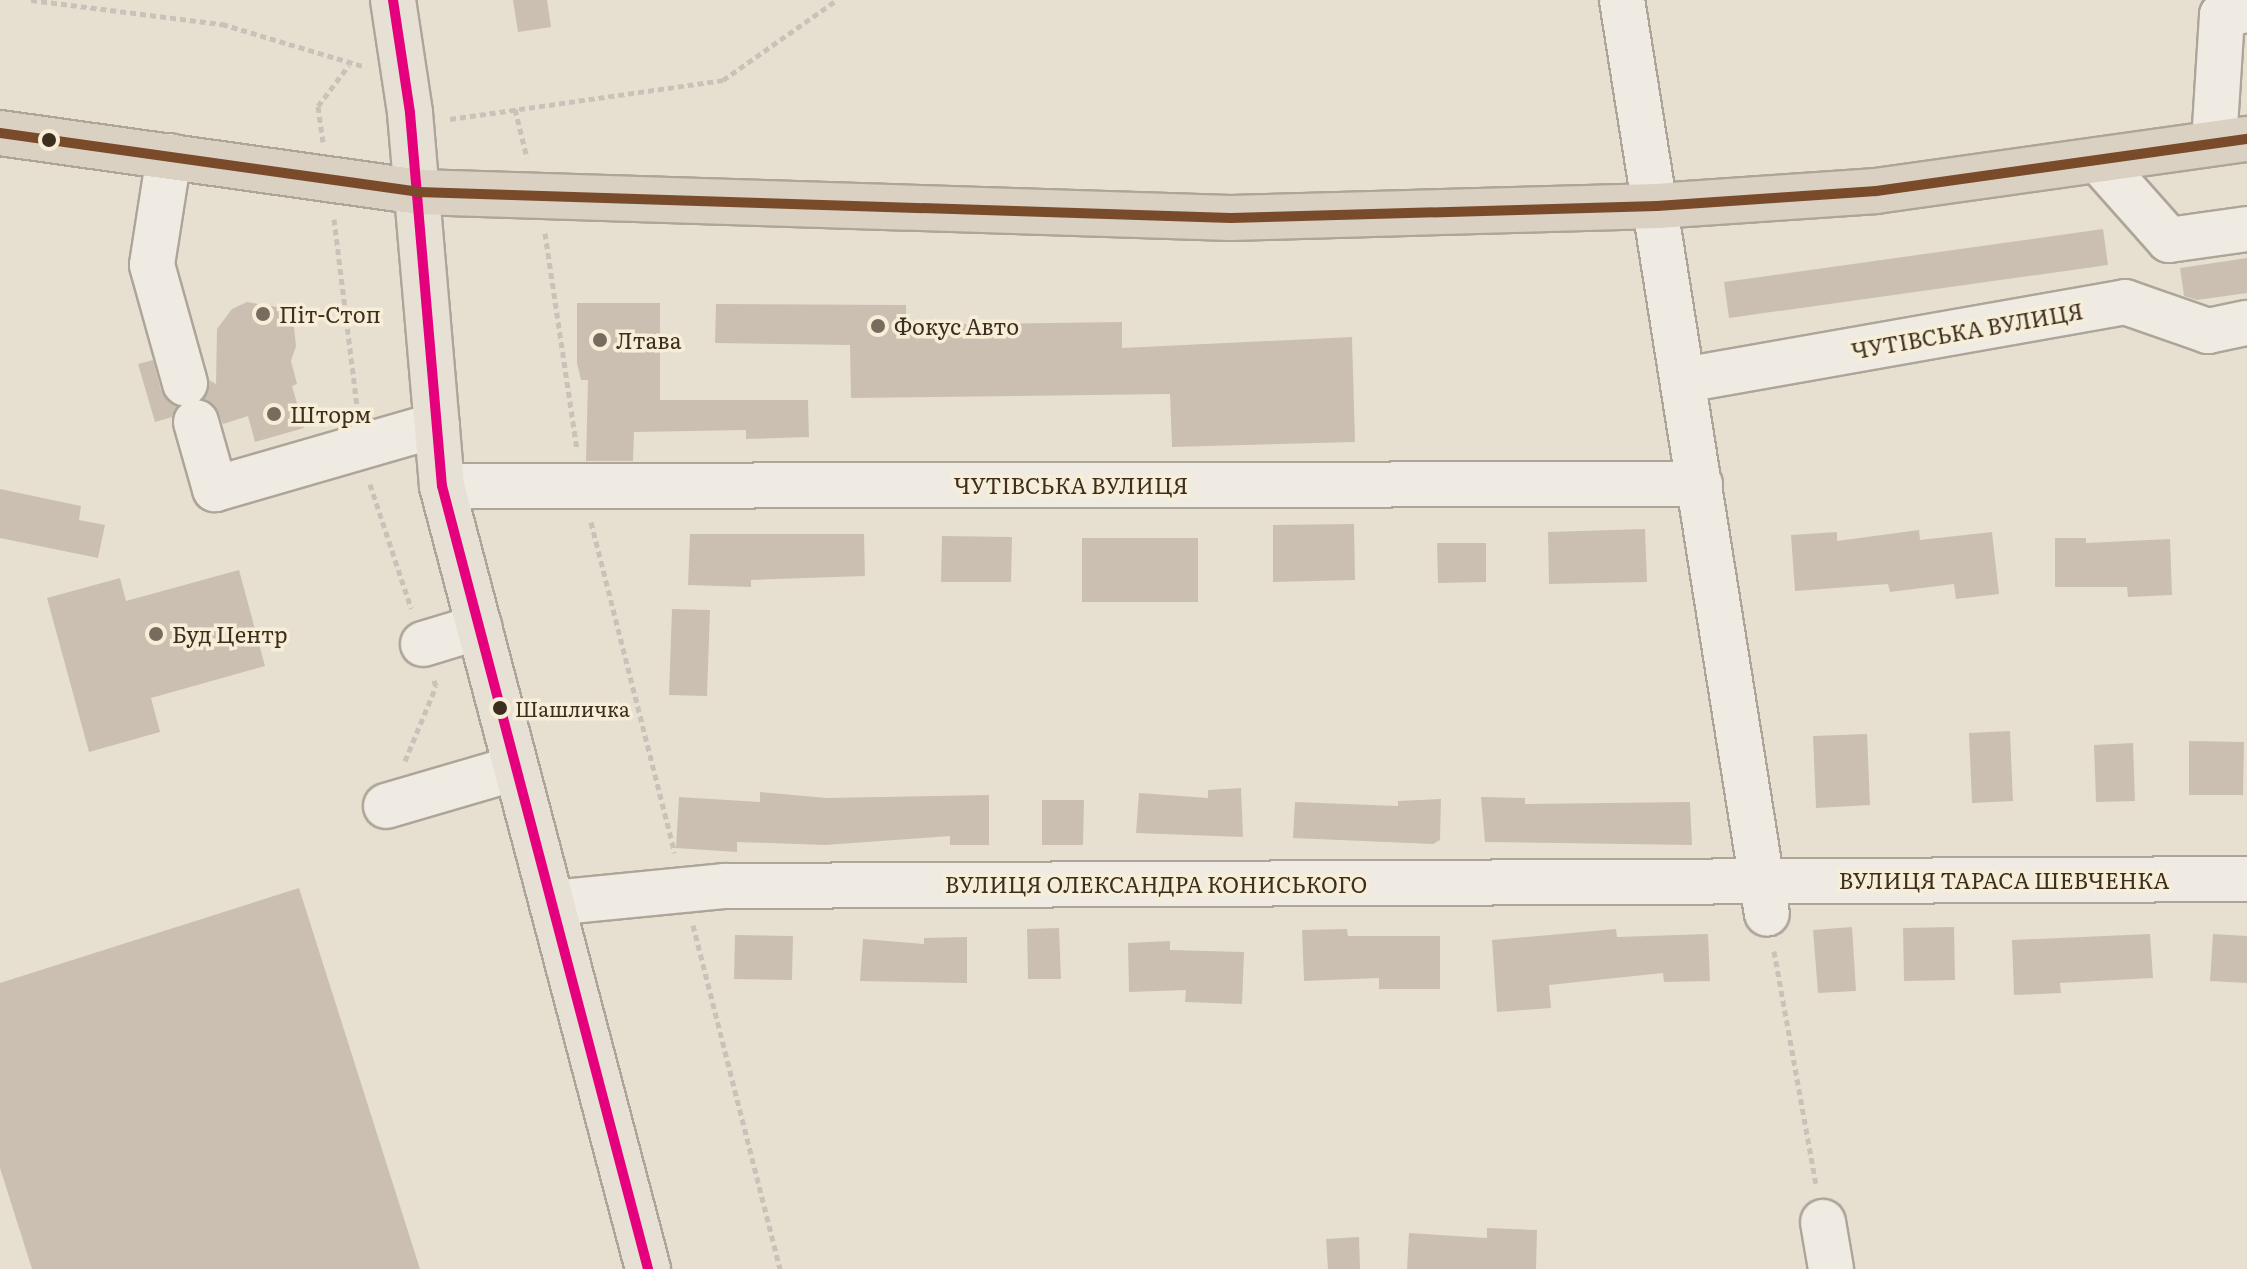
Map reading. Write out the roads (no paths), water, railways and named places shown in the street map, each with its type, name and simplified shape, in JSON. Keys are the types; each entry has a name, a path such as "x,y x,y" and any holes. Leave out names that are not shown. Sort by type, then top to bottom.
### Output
{"highway":[{"path":"0,133 418,192 1231,218 1657,206 1876,191 2230,141"}],"main road":[{"path":"393,0 418,192 442,486 648,1269"}],"street":[{"path":"1622,0 1764,898"},
{"path":"2230,141 2222,15 2247,10"},
{"path":"169,156 152,265 215,489 437,425"},
{"path":"2098,160 2169,240 2247,229"},
{"name":"ЧУТІВСЬКА ВУЛИЦЯ","path":"1684,380 2125,302 2208,331 2247,323"},
{"name":"ЧУТІВСЬКА ВУЛИЦЯ","path":"442,486 1700,484"},
{"path":"423,644 479,627"},
{"path":"386,806 516,768"},
{"name":"ВУЛИЦЯ ТАРАСА ШЕВЧЕНКА","path":"1764,898 2247,879"},
{"name":"ВУЛИЦЯ ОЛЕКСАНДРА КОНИСЬКОГО","path":"552,903 724,886 1764,898"},
{"path":"1823,1222 1831,1269"}],"place":[{"name":"Піт-Стоп","path":"263,314"},
{"name":"Фокус Авто","path":"878,326"},
{"name":"Лтава","path":"600,340"},
{"name":"Шторм","path":"274,414"},
{"name":"Буд Центр","path":"156,634"},
{"name":"Шашличка","path":"500,708"}]}
